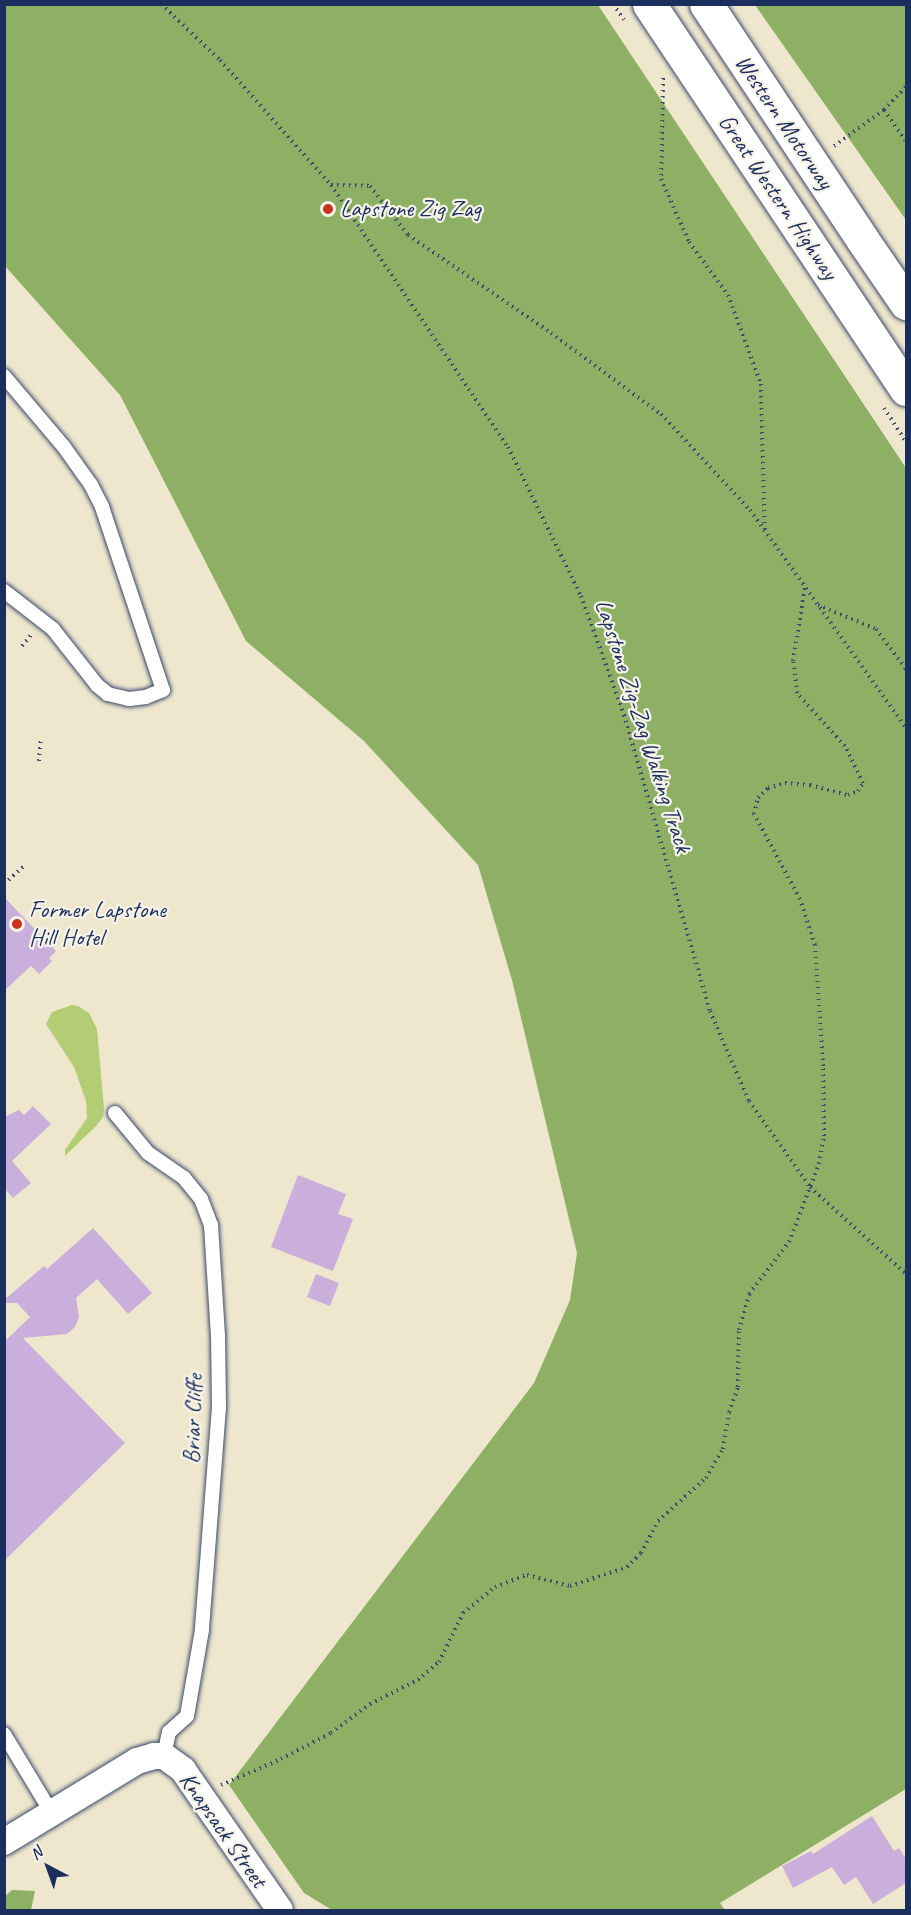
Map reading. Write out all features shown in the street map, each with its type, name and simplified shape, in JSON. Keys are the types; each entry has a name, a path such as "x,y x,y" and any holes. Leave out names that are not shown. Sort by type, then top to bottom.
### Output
{"highway":[{"name":"Great Western Highway","path":"649,4 906,389"},
{"name":"Western Motorway","path":"706,4 862,239"},
{"name":"Great Western Highway","path":"862,239 906,303"}],"street":[{"name":"Knapsack Street","path":"4,1842 137,1761 154,1756 164,1756 175,1762 201,1796 280,1911"}],"lane":[{"path":"4,376 64,447 91,485 102,507 163,690 147,697 129,699 108,694 97,685 52,629 4,591"},
{"name":"Briar Cliffe","path":"115,1113 148,1153 184,1178 201,1199 212,1225 219,1407 202,1630 188,1716 169,1732 164,1756"},
{"path":"4,1734 51,1812"}],"path":[{"name":"Lapstone Zig-Zag Walking Track","path":"161,4 220,60 331,185 508,447 581,596 624,714 710,1011 749,1101 810,1187 906,1274"},
{"path":"664,72 661,178 689,242 728,294 761,384 765,532"},
{"path":"812,163 884,110 906,87"},
{"path":"884,110 906,141"},
{"path":"331,185 370,186 408,235 551,333 661,414 750,510 906,728"},
{"path":"201,1796 331,1733 370,1704 418,1680 439,1662 463,1613 495,1587 527,1575 570,1586 627,1567 641,1554 658,1521 706,1478 723,1449 729,1412 738,1387 739,1330 749,1294 789,1242 819,1164 824,1136 823,1066 814,945 801,899 754,814 758,798 768,788 785,783 810,785 848,795 858,791 863,783 845,746 797,693 794,662 805,588"},
{"path":"818,605 876,628 906,669"},
{"path":"22,646 37,629"},
{"path":"39,761 41,739"},
{"path":"4,884 25,865"}],"green space":[{"path":"4,5 598,5 906,468 906,1789 720,1903 725,1910 332,1910 304,1893 229,1785 534,1383 570,1300 577,1253 512,980 478,865 364,741 246,641 120,395 5,266"},
{"path":"755,5 906,5 906,220"},
{"path":"72,1005 89,1013 97,1029 104,1109 103,1117 96,1126 65,1156 65,1150 87,1118 86,1101 74,1067 46,1024 52,1012"},
{"path":"12,1890 35,1891 31,1910 5,1910 5,1896"}],"building":[{"name":"Former Lapstone Hill Hotel","path":"4,897 56,951 49,958 52,961 39,974 31,966 4,991"},
{"path":"33,1106 51,1124 12,1161 31,1183 13,1198 4,1188 4,1117 19,1110 24,1115"},
{"path":"298,1175 346,1194 338,1214 353,1219 333,1271 271,1247"},
{"path":"93,1228 152,1293 128,1314 97,1279 76,1298 79,1317 75,1327 67,1334 23,1338 125,1443 4,1561 4,1342 30,1317 17,1303 4,1303 4,1300 44,1266 47,1269"},
{"path":"316,1274 339,1283 330,1306 307,1297"},
{"path":"872,1816 894,1851 899,1848 906,1859 906,1883 873,1904 856,1877 844,1885 832,1867 793,1888 782,1866 811,1851 813,1854"}],"place":[{"name":"Lapstone Zig Zag","path":"328,209"},
{"name":"Former Lapstone Hill Hotel","path":"17,924"}]}
